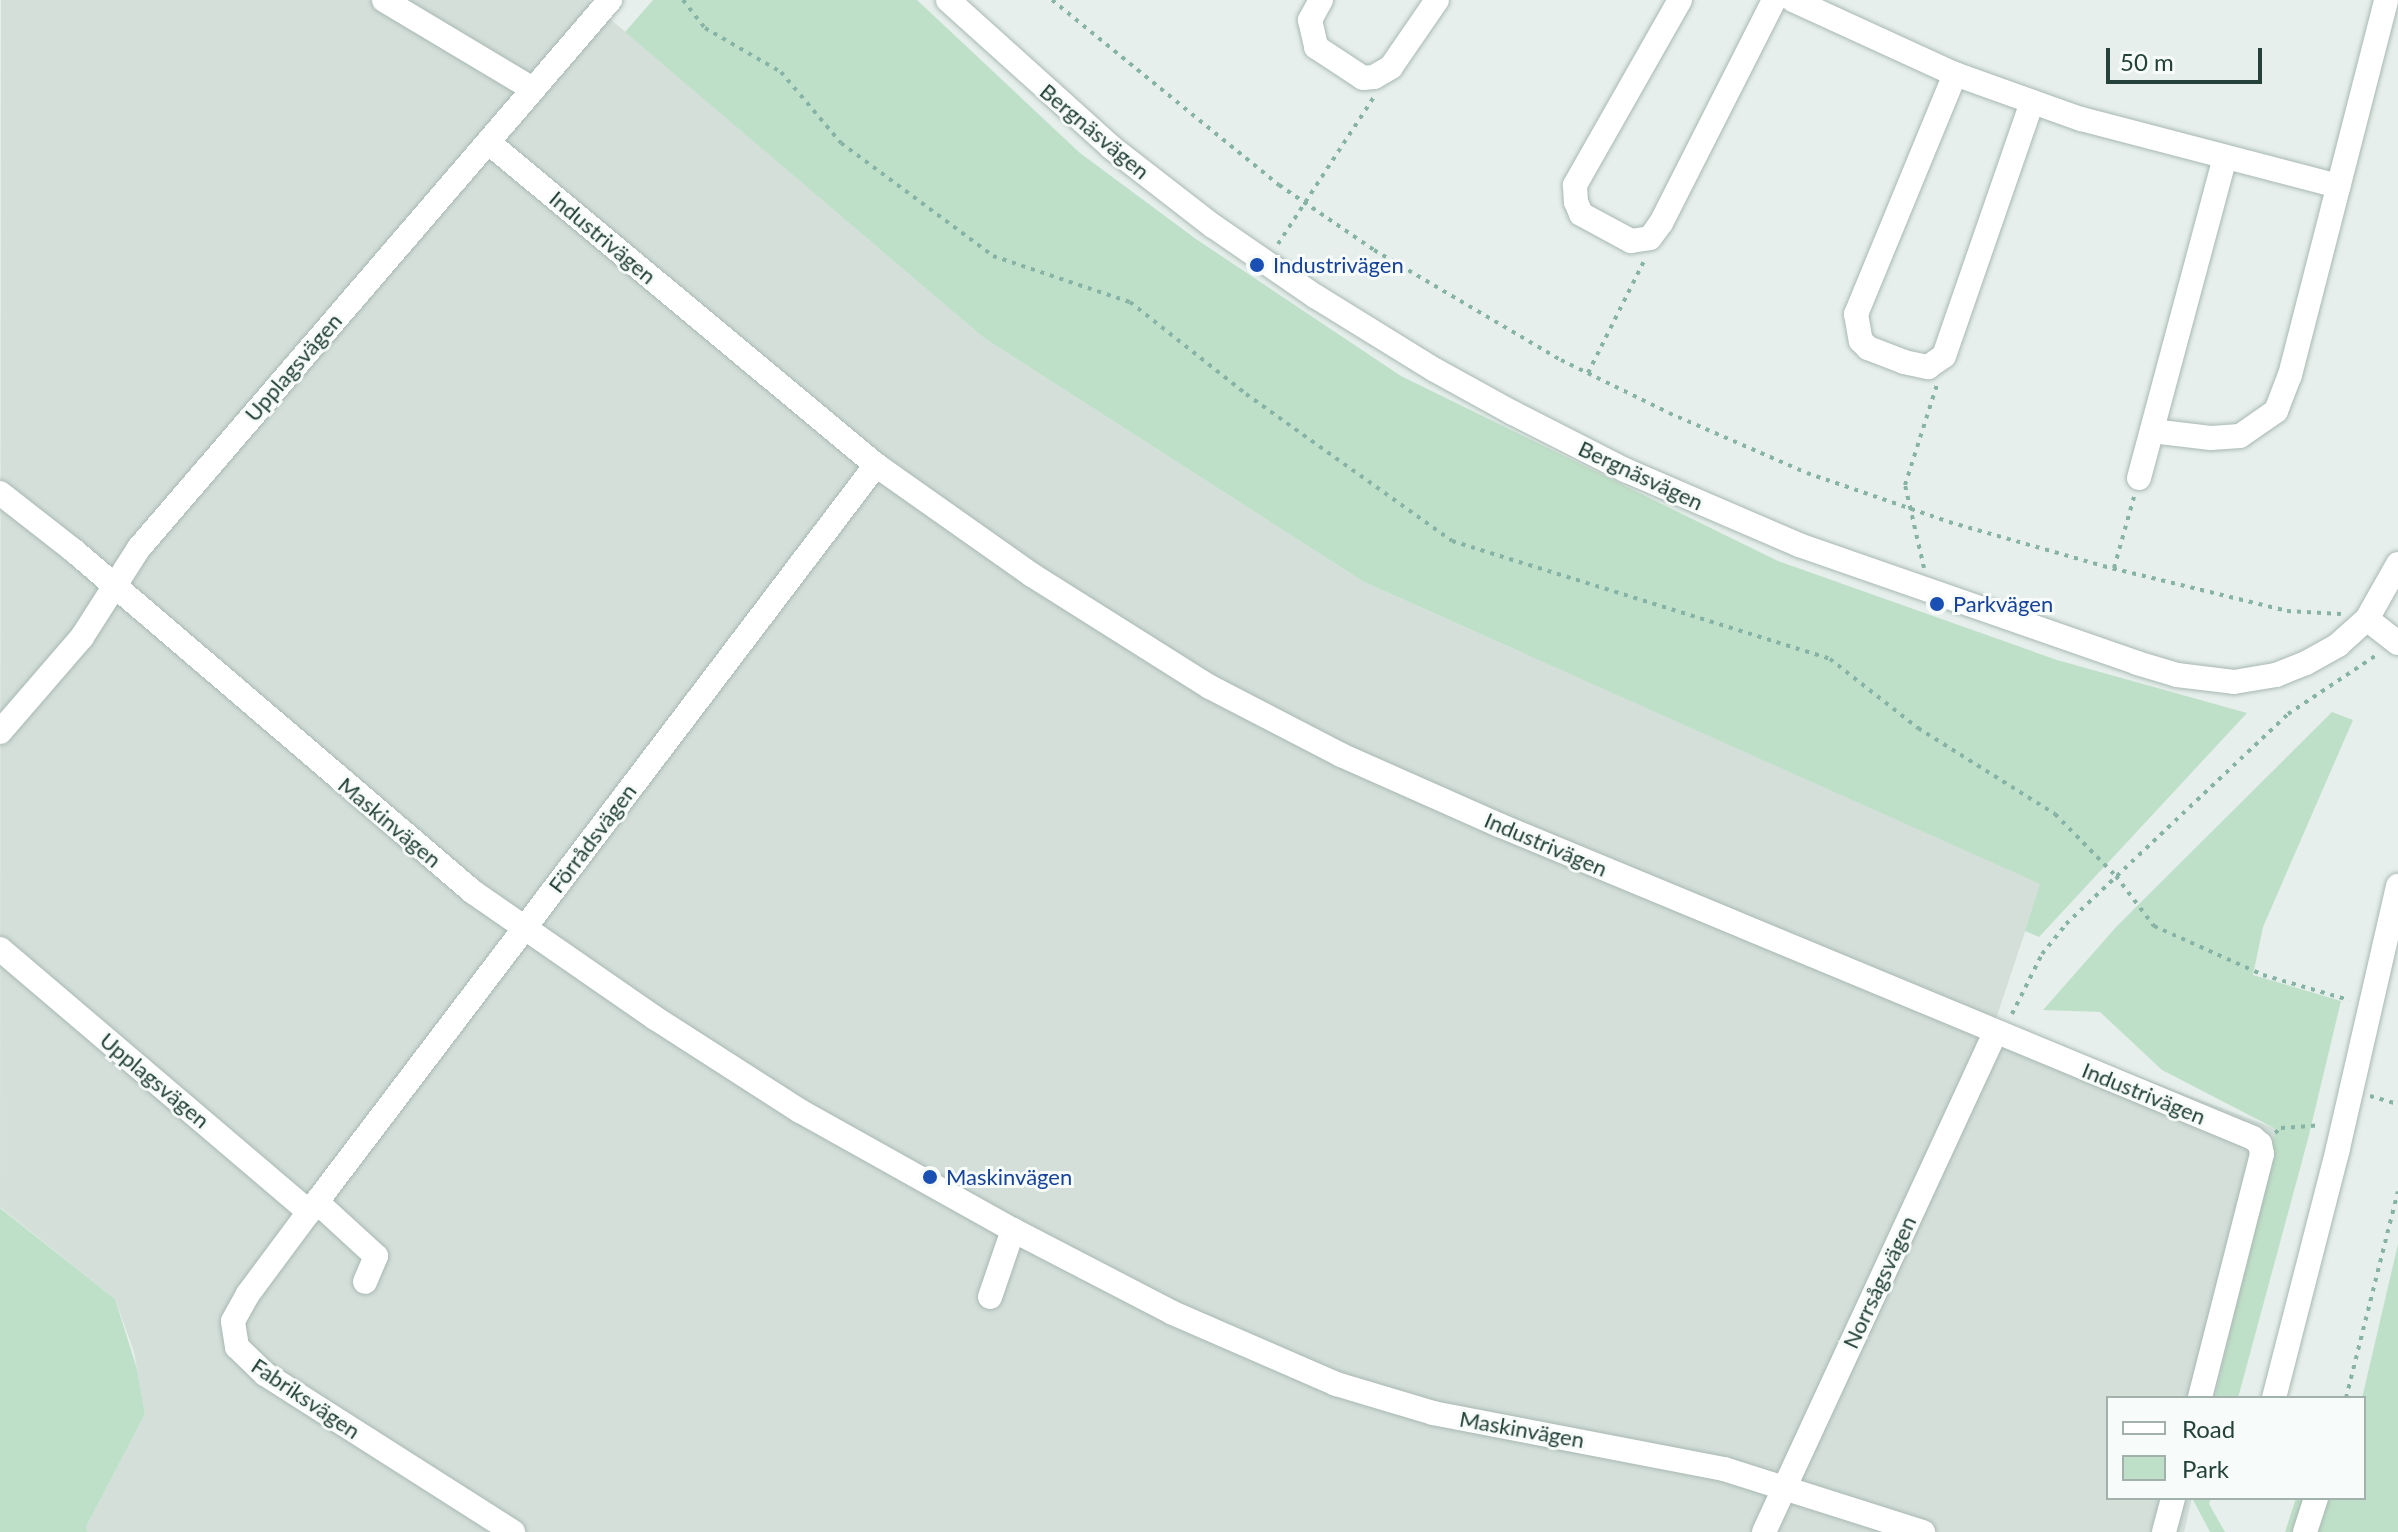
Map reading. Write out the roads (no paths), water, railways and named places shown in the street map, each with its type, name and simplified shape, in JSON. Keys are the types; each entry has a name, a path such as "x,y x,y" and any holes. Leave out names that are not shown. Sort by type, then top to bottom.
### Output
{"street":[{"path":"384,0 533,89"},
{"name":"Bergnäsvägen","path":"948,0 1111,147 1265,262 1435,370 1625,470 1721,514 1925,591 2164,671 2234,682 2276,675 2338,645 2367,619 2398,564"},
{"path":"1321,0 1310,20 1316,47 1363,78 1374,77 1391,67 1437,0"},
{"path":"1680,0 1575,185 1576,202 1581,214 1621,237 1643,241 1650,238 1661,223 1774,0"},
{"path":"1793,0 1955,74 2081,119 2338,186"},
{"path":"2152,431 2211,438 2240,436 2276,411 2284,394 2386,0"},
{"name":"Upplagsvägen","path":"0,732 82,637 139,548 605,4"},
{"path":"1955,74 1856,314 1858,333 1868,348 1904,362 1928,367 1944,356 2032,102"},
{"name":"Industrivägen","path":"488,142 876,465 1032,575 1210,687 1341,755 2260,1144 2262,1154 2201,1396"},
{"path":"2139,478 2225,158"},
{"name":"Förrådsvägen","path":"313,1207 876,465"},
{"name":"Maskinvägen","path":"0,493 73,550 113,588 473,892 800,1111 1013,1230 1173,1313 1336,1384 1433,1413 1615,1445 1724,1469 1923,1532"},
{"path":"2367,619 2393,640"},
{"path":"2275,1396 2344,1122 2368,1006 2398,886"},
{"name":"Upplagsvägen","path":"0,949 376,1256 365,1282"},
{"name":"Norrsågsvägen","path":"1764,1532 1995,1033"},
{"name":"Fabriksvägen","path":"313,1207 239,1309 232,1329 237,1347 265,1374 513,1532"},
{"path":"990,1297 1013,1230"},
{"path":"2164,1532 2172,1500"},
{"path":"2305,1532 2315,1500"}],"place":[{"name":"Industrivägen","path":"1257,265"},
{"name":"Parkvägen","path":"1937,604"},
{"name":"Maskinvägen","path":"930,1177"}]}
